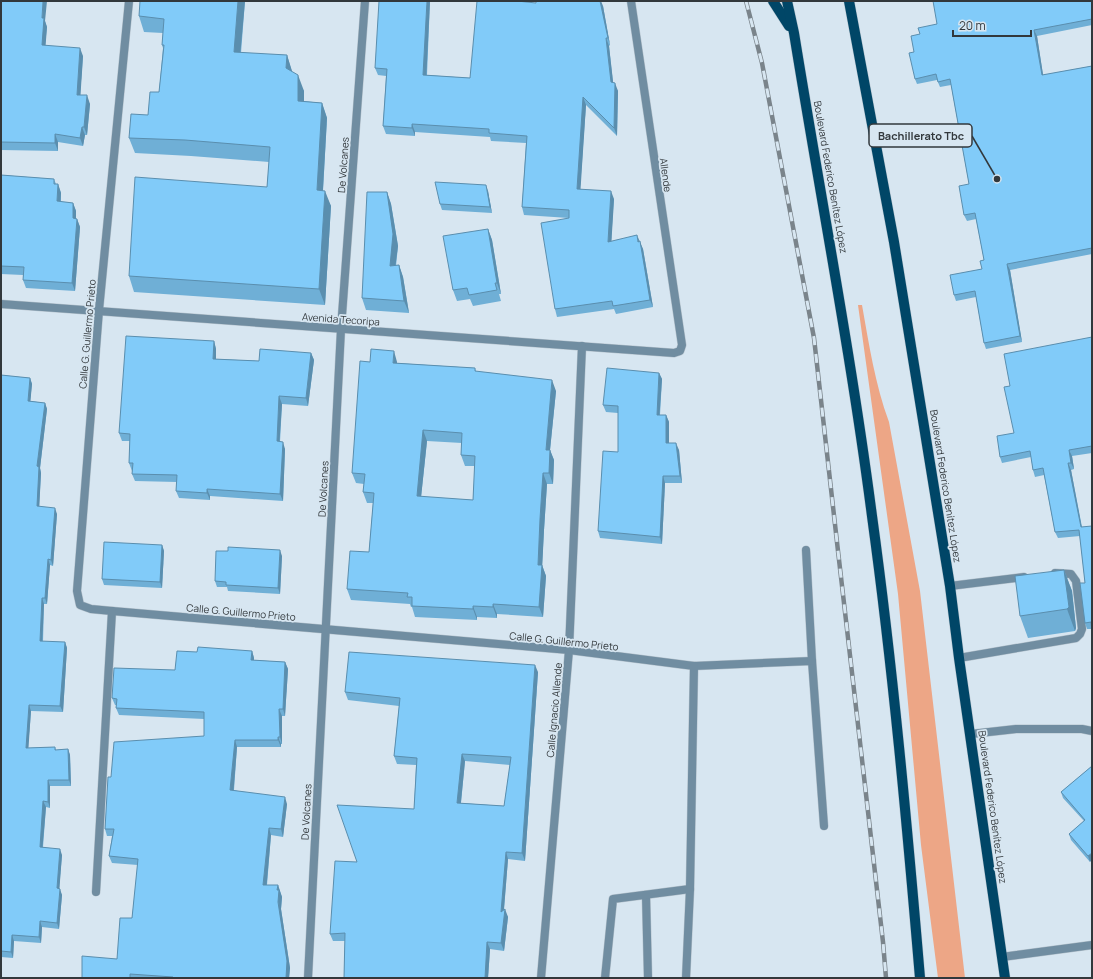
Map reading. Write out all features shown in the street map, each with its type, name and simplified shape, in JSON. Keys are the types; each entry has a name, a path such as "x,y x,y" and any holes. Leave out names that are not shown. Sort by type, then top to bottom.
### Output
{"main road":[{"path":"774,1 794,33"},
{"name":"Boulevard Federico Benítez López","path":"787,1 794,33 840,298 872,515 901,758 920,978"},
{"name":"Boulevard Federico Benítez López","path":"849,1 894,242 950,586 1005,978"}],"street":[{"name":"Calle G. Guillermo Prieto","path":"129,1 99,310 77,591 80,605 91,609 112,611 569,650 694,666 812,661"},
{"name":"De Volcanes","path":"308,978 341,329 365,1"},
{"name":"Allende","path":"631,1 682,345 680,351"},
{"name":"Avenida Tecoripa","path":"1,304 674,353 680,351"},
{"name":"Calle Ignacio Allende","path":"541,978 569,650 582,346"},
{"path":"806,550 812,661 824,826"},
{"path":"959,658 1076,638 1082,629 1076,581 1074,576 1071,574 1059,573 1045,575"},
{"path":"950,586 1030,576"},
{"path":"96,892 112,611"},
{"path":"686,978 690,889 694,666"},
{"path":"971,734 1016,729 1082,729 1092,731"},
{"path":"605,978 613,899 690,889"},
{"path":"646,895 648,978"},
{"path":"1002,957 1092,945"}],"shaded area":[{"path":"858,305 862,305 876,379 889,422 920,591 965,978 938,978 921,845 898,594"}],"building":[{"path":"1,1 43,1 42,18 44,18 42,45 80,48 77,95 87,95 84,127 82,127 80,138 55,134 55,143 1,142"},
{"path":"140,1 238,1 234,52 287,55 286,68 298,75 298,101 322,103 317,190 325,191 319,289 129,276 135,177 267,187 270,147 185,140 129,138 131,114 148,115 150,92 159,92 164,45 162,45 164,19 139,16"},
{"path":"379,1 427,1 423,75 470,78 477,1 517,1 536,3 536,1 600,1 608,38 606,38 611,82 615,83 614,128 583,97 577,189 611,191 608,242 637,235 638,242 640,241 650,300 613,306 612,301 555,309 541,223 569,218 569,210 522,207 527,136 489,133 489,129 412,124 412,128 383,126 387,69 375,68"},
{"path":"933,1 1092,1 1092,19 1034,30 1042,75 1092,66 1092,248 1007,264 1020,336 984,343 975,291 954,295 950,275 982,269 980,261 984,260 975,213 964,215 959,186 969,184 950,79 938,82 936,74 915,79 909,53 914,52 911,36 920,34 918,28 937,24"},
{"path":"1,175 54,179 54,184 58,184 57,201 73,203 73,218 77,219 72,283 23,280 24,267 1,266"},
{"path":"435,182 486,185 490,207 440,204"},
{"path":"367,192 387,192 393,234 390,266 399,265 404,301 362,298"},
{"path":"488,229 497,290 469,295 467,288 453,290 443,236"},
{"path":"126,336 214,341 213,359 259,361 260,349 311,353 306,398 279,396 277,441 283,442 280,494 207,489 207,493 176,491 177,475 132,474 133,463 129,463 130,434 119,433"},
{"path":"1092,337 1092,446 1069,450 1071,463 1068,463 1081,527 1092,526 1092,631 1091,622 1085,623 1080,583 1085,583 1079,530 1055,532 1043,468 1033,470 1030,451 1000,457 997,436 1014,433 1004,387 1010,386 1004,354"},
{"path":"371,349 394,351 393,363 475,368 475,371 552,380 546,450 550,450 549,473 543,473 540,519 538,565 542,565 539,607 493,604 493,607 473,606 473,609 412,606 412,597 407,597 408,593 347,589 350,551 369,552 374,493 363,492 365,474 352,473 360,361 370,362","holes":["423,430 462,433 461,455 475,456 473,500 417,496"]},
{"path":"607,368 659,373 657,415 666,415 666,443 676,443 680,476 663,476 660,537 598,531 603,451 618,452 618,406 603,405"},
{"path":"1,375 30,378 28,401 45,403 37,466 39,467 37,506 55,508 51,560 48,559 45,598 42,598 40,641 65,642 60,706 29,705 26,748 55,747 55,750 68,749 69,780 48,780 48,802 43,801 40,847 60,849 57,888 60,889 57,923 40,921 39,937 12,935 11,952 1,951"},
{"path":"104,542 162,545 160,582 102,579"},
{"path":"228,547 280,550 278,588 226,585 226,582 215,581 216,551 228,551"},
{"path":"1064,570 1069,607 1067,609 1020,616 1015,576"},
{"path":"198,647 252,651 251,660 285,662 283,709 279,709 280,737 278,737 278,740 235,740 230,790 285,797 281,829 269,828 263,885 278,885 278,902 287,961 286,978 173,978 130,974 130,978 82,978 82,956 117,959 120,918 132,918 138,859 109,856 114,829 105,829 108,777 111,777 114,742 204,736 204,712 116,708 117,699 112,698 114,668 175,670 177,651 197,652"},
{"path":"349,652 535,665 522,853 506,852 501,912 505,909 501,943 487,942 485,978 344,978 345,933 330,934 335,861 357,862 337,805 414,809 417,758 394,756 400,698 345,692","holes":["462,754 511,757 504,806 457,803"]},
{"path":"1092,766 1092,853 1088,856 1069,834 1085,820 1061,792"}],"railway":[{"path":"746,1 762,63 814,338 886,978"}],"place":[{"name":"Bachillerato Tbc","path":"997,179"}]}
